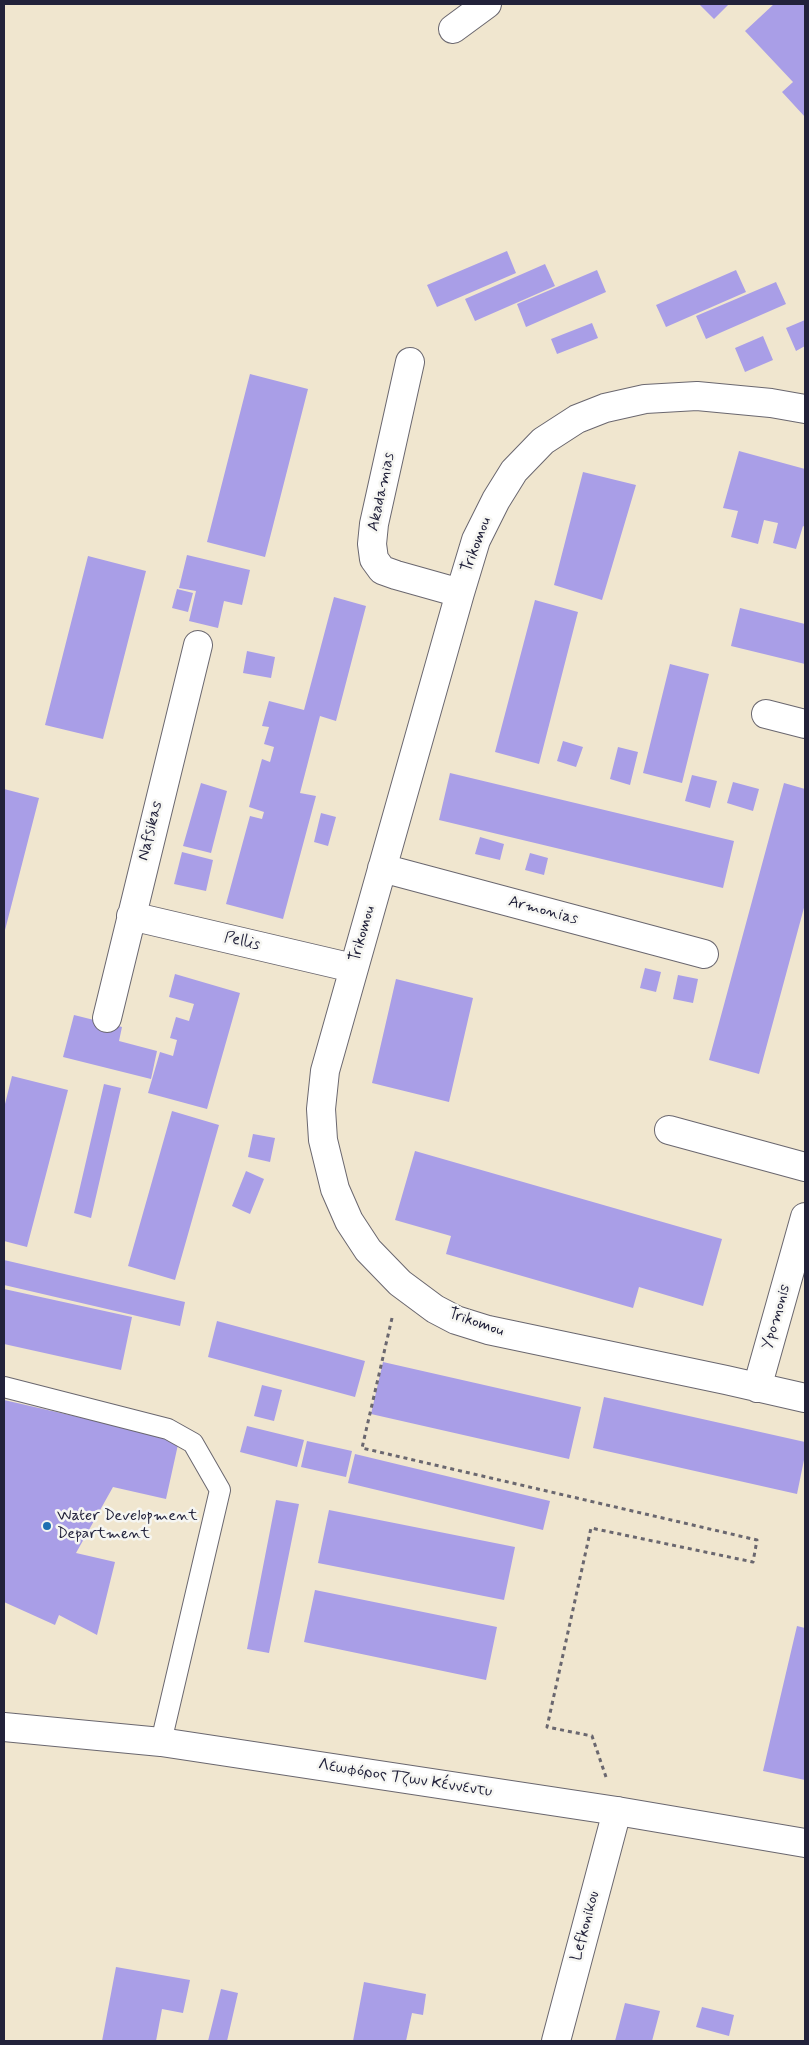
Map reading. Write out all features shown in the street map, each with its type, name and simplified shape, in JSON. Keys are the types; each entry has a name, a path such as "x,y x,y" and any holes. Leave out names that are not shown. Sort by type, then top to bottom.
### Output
{"street":[{"path":"453,29 487,4"},
{"name":"Akadamias","path":"410,362 374,524 372,544 374,559 382,570 396,576 460,593"},
{"name":"Trikomou","path":"805,409 771,403 688,396 645,399 605,408 577,419 543,441 514,471 496,500 476,540 321,1089 323,1140 335,1189 349,1221 368,1250 400,1283 436,1308 456,1320 488,1330 805,1398"},
{"name":"Nafsikas","path":"107,1018 130,916 198,644"},
{"path":"766,714 805,724"},
{"name":"Armonias","path":"382,868 704,954"},
{"name":"Pellis","path":"130,916 354,968"},
{"path":"669,1130 805,1167"},
{"name":"Ypomonis","path":"757,1388 805,1218"},
{"name":"Λεωφόρος Τζων Κέννεντυ","path":"4,1727 161,1742 617,1811 805,1843"},
{"name":"Lefkonikou","path":"556,2041 617,1811"}],"lane":[{"path":"4,1387 168,1429 192,1442 220,1490 161,1742"}],"path":[{"path":"400,1283 362,1448 757,1540 753,1562 591,1528 547,1727 592,1736 617,1811"}],"building":[{"path":"699,4 729,4 714,19"},
{"path":"774,4 805,4 805,117 782,92 793,82 745,31"},
{"path":"507,251 516,273 437,307 427,285"},
{"path":"545,264 555,286 475,321 465,299"},
{"path":"597,270 606,292 526,327 517,304"},
{"path":"736,270 746,292 666,327 656,305"},
{"path":"776,282 786,304 706,339 696,316"},
{"path":"805,320 805,346 796,351 786,328"},
{"path":"592,323 598,338 557,354 551,339"},
{"path":"763,336 773,360 745,372 735,348"},
{"path":"250,374 308,389 265,557 207,542"},
{"path":"739,451 805,469 805,527 803,526 796,549 773,543 778,523 764,520 758,544 731,537 738,511 723,508"},
{"path":"583,472 636,485 602,600 554,585"},
{"path":"187,555 250,570 242,605 224,601 218,628 189,621 196,591 179,588"},
{"path":"88,556 146,571 103,739 45,725"},
{"path":"177,589 193,593 188,612 172,608"},
{"path":"334,597 366,606 336,721 320,716 300,793 316,796 283,919 226,904 250,816 262,819 264,812 249,807 262,759 270,762 274,747 264,744 269,727 262,726 269,701 304,710"},
{"path":"535,600 578,612 539,764 495,752"},
{"path":"740,608 805,624 805,664 731,646"},
{"path":"247,651 275,657 271,678 243,673"},
{"path":"670,664 709,674 682,783 643,773"},
{"path":"563,741 583,747 576,767 557,761"},
{"path":"618,747 638,752 630,785 610,779"},
{"path":"450,773 734,841 723,888 439,820"},
{"path":"692,775 717,781 710,808 685,801"},
{"path":"733,782 759,789 753,811 727,803"},
{"path":"201,783 227,791 211,853 183,846"},
{"path":"784,783 805,789 805,904 759,1074 709,1060"},
{"path":"4,789 39,798 4,934"},
{"path":"321,813 336,817 328,846 314,842"},
{"path":"480,837 504,844 500,860 475,854"},
{"path":"182,852 213,860 206,891 174,884"},
{"path":"530,853 548,858 544,875 525,870"},
{"path":"645,968 661,972 656,992 640,988"},
{"path":"175,974 240,993 207,1109 148,1093 160,1052 173,1056 177,1040 170,1038 176,1017 189,1021 194,1004 169,997"},
{"path":"678,975 698,979 693,1003 673,999"},
{"path":"396,979 473,998 449,1102 372,1083"},
{"path":"74,1015 122,1027 119,1041 157,1051 151,1079 63,1057"},
{"path":"12,1076 68,1090 27,1247 4,1241 4,1108"},
{"path":"104,1084 121,1088 91,1218 74,1213"},
{"path":"172,1111 219,1125 175,1280 128,1266"},
{"path":"253,1134 275,1138 270,1162 248,1157"},
{"path":"415,1151 722,1239 703,1306 639,1287 633,1308 446,1254 451,1236 395,1220"},
{"path":"246,1171 264,1179 250,1214 232,1206"},
{"path":"4,1260 185,1302 180,1326 4,1285"},
{"path":"4,1289 132,1317 121,1370 4,1344"},
{"path":"217,1321 365,1361 355,1397 208,1357"},
{"path":"383,1362 581,1407 569,1459 371,1414"},
{"path":"262,1385 282,1390 274,1421 254,1416"},
{"path":"604,1397 805,1442 805,1455 797,1494 593,1448"},
{"name":"Water Development Department","path":"4,1400 179,1440 166,1499 113,1487 76,1553 115,1562 97,1635 59,1615 55,1625 4,1602"},
{"path":"247,1426 304,1440 297,1467 240,1452"},
{"path":"307,1441 352,1451 346,1477 301,1467"},
{"path":"355,1454 550,1501 543,1530 348,1483"},
{"path":"276,1500 299,1504 269,1653 247,1649"},
{"path":"329,1510 515,1547 504,1600 318,1563"},
{"path":"315,1590 497,1627 486,1680 304,1642"},
{"path":"797,1626 805,1628 805,1780 763,1771"},
{"path":"116,1967 190,1980 183,2013 162,2009 156,2041 102,2041"},
{"path":"364,1982 426,1994 423,2015 412,2013 406,2041 353,2041"},
{"path":"221,1989 238,1993 227,2041 208,2041"},
{"path":"625,2003 660,2011 652,2041 615,2041"},
{"path":"702,2007 734,2015 729,2036 696,2027"}],"place":[{"name":"Water Development Department","path":"47,1526"}]}
